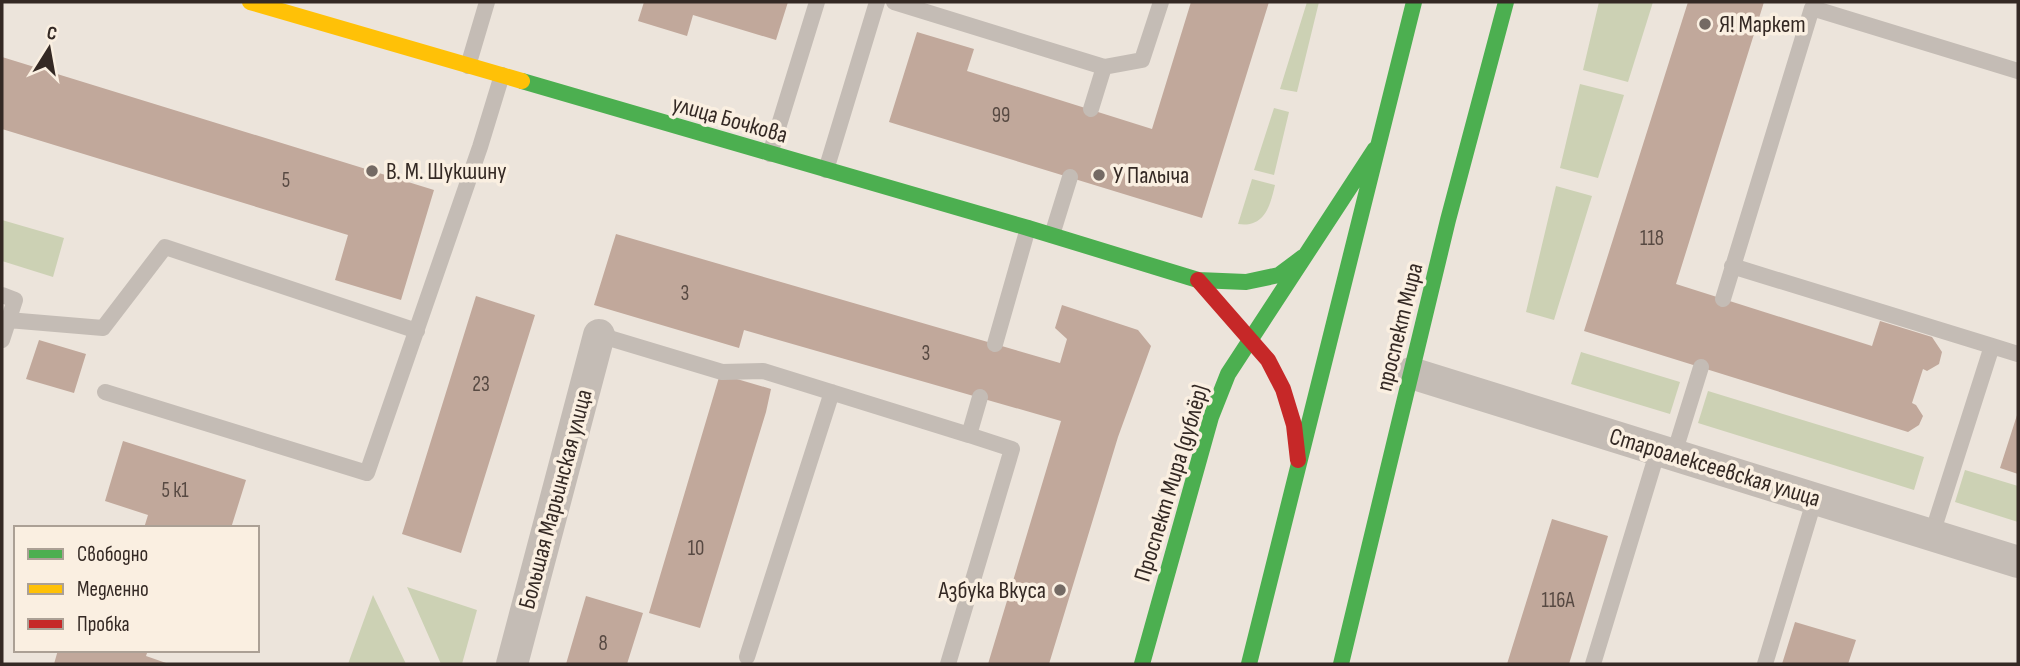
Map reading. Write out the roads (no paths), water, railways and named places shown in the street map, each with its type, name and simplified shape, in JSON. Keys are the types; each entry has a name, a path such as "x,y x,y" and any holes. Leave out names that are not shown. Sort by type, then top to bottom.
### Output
{"street":[{"name":"улица Бочкова","path":"250,2 1198,280 1257,280 1279,275 1303,257"},
{"path":"1249,664 1413,2"},
{"name":"проспект Мира","path":"1341,664 1448,220 1506,2"},
{"name":"Проспект Мира (дублёр)","path":"1142,664 1211,417 1228,374 1377,146"},
{"path":"1198,280 1268,360 1283,389 1294,425 1298,460"},
{"name":"Большая Марьинская улица","path":"512,664 599,335"},
{"name":"Староалексеевская улица","path":"1411,373 2018,562"}],"lane":[{"path":"468,66 487,2"},
{"path":"770,154 817,2"},
{"path":"826,170 877,2"},
{"path":"894,2 1104,67 1142,60 1161,2"},
{"path":"1723,299 1812,8 2018,71"},
{"path":"1091,109 1104,67"},
{"path":"105,392 367,473 480,147 502,75"},
{"path":"1052,235 1070,177"},
{"path":"995,344 1028,228"},
{"path":"8,320 103,328 165,247 417,331"},
{"path":"1732,266 2018,354"},
{"path":"2,295 15,300 2,340"},
{"path":"599,335 722,372 763,371 1012,449 948,664"},
{"path":"1932,534 1992,346"},
{"path":"1593,664 1666,452 1701,367"},
{"path":"747,657 832,392"},
{"path":"969,435 979,397"},
{"path":"1765,664 1815,498"}],"place":[{"name":"Я! Маркет","path":"1705,24"},
{"name":"В. М. Шукшину","path":"372,171"},
{"name":"У Палыча","path":"1099,175"},
{"name":"Азбука Вкуса","path":"1060,590"}]}
